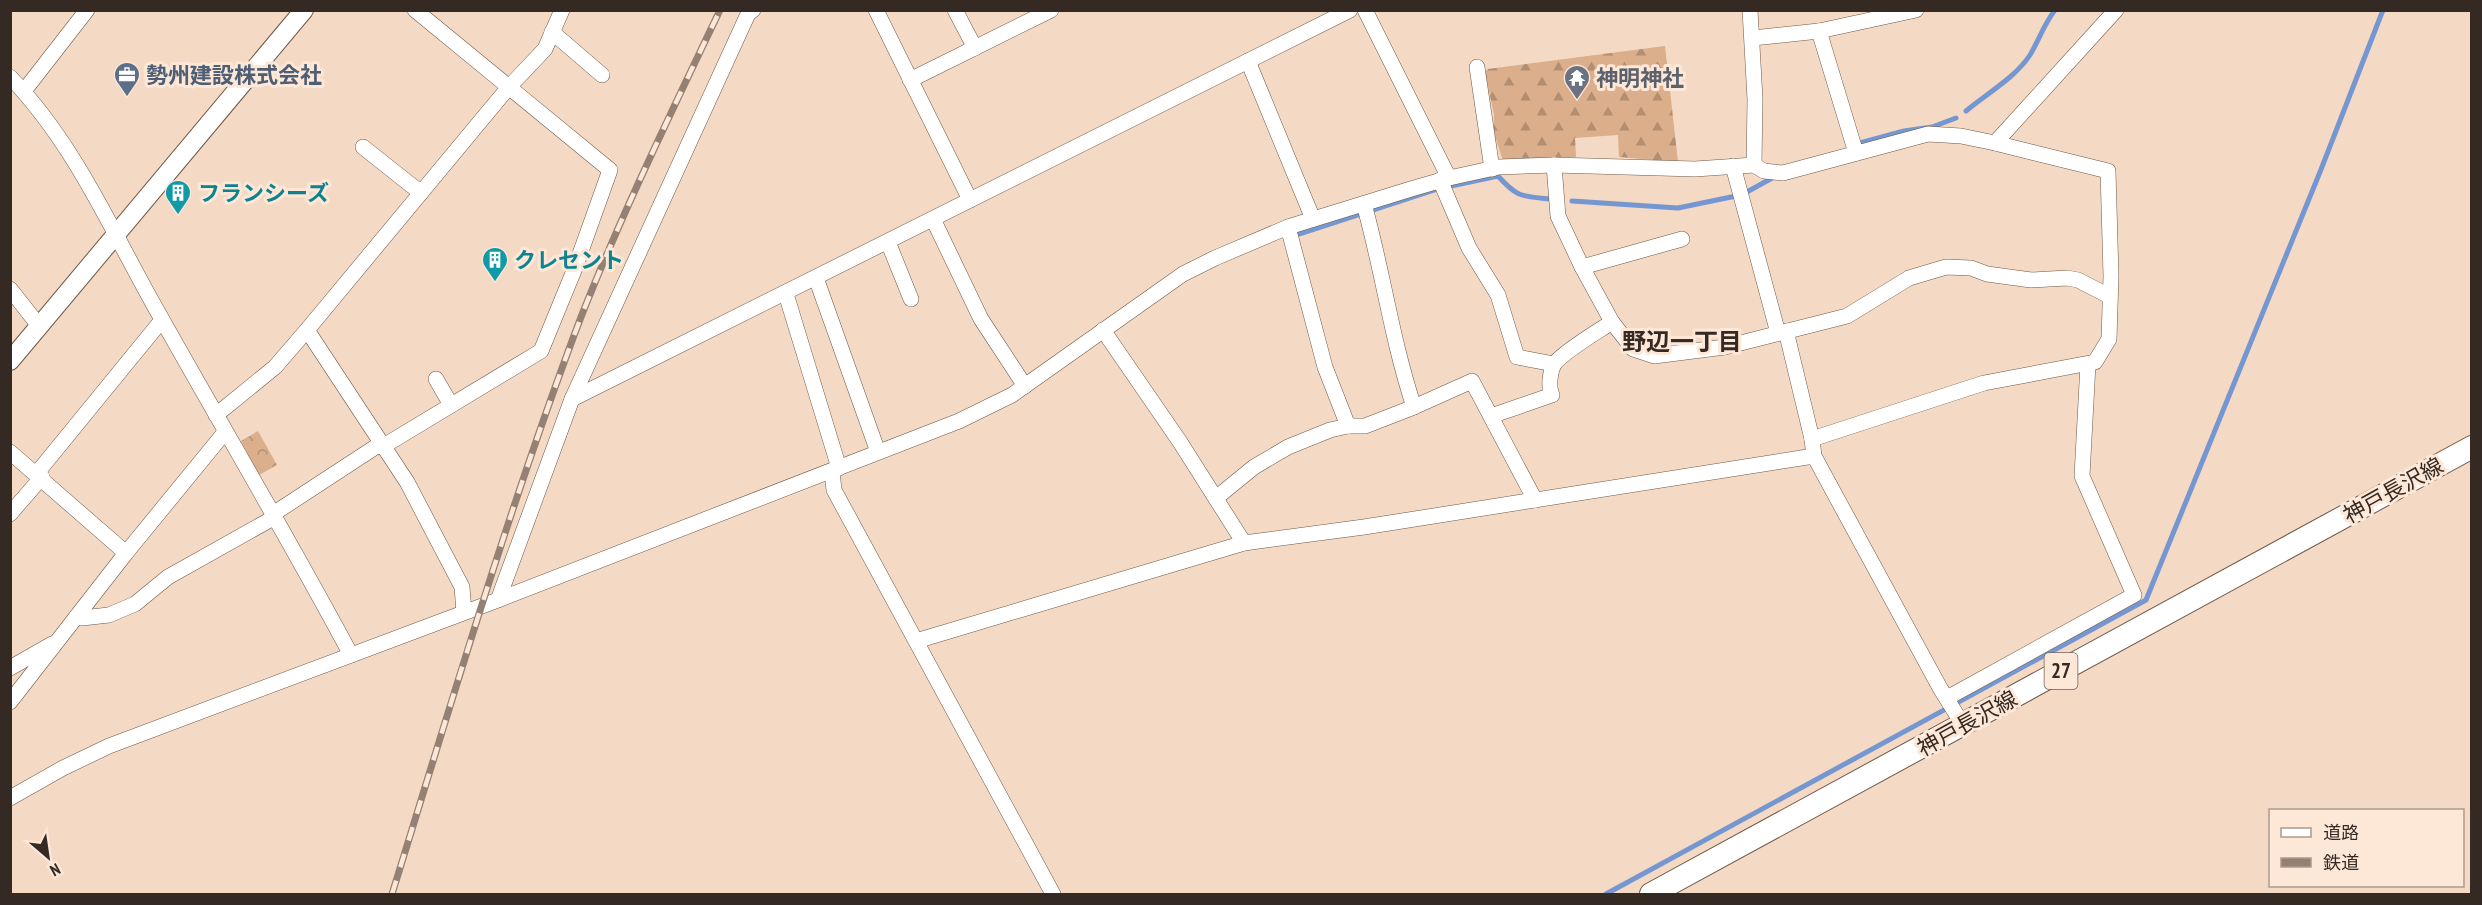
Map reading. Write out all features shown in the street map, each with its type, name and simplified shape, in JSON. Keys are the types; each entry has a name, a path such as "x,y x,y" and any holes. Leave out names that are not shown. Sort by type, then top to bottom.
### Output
{"main road":[{"name":"神戸長沢線","path":"1651,894 1961,722 2472,447"}],"street":[{"path":"24,91 87,10"},
{"path":"10,362 304,10"},
{"path":"77,616 82,618 109,615 135,604 168,577 274,516 381,445 542,351 610,170 415,10"},
{"path":"216,415 275,367 307,330 508,88 545,49 562,10"},
{"path":"498,600 572,399 715,84 748,14 753,10"},
{"path":"876,10 970,200"},
{"path":"956,10 975,48"},
{"path":"910,80 1051,10"},
{"path":"572,399 1350,10"},
{"path":"1365,10 1444,179 1469,248 1498,295 1517,357 1554,364"},
{"path":"1750,10 1753,38 1754,165"},
{"path":"1753,38 1819,32 1916,10"},
{"path":"1995,142 2116,10"},
{"path":"552,32 602,75"},
{"path":"1819,32 1856,153"},
{"path":"1248,60 1313,219"},
{"path":"1477,67 1492,169"},
{"path":"10,77 52,127 79,168 115,237 351,655"},
{"path":"10,798 63,768 109,746 498,600 959,421 1025,386 1183,274 1215,258 1288,227 1444,179 1492,169 1554,165 1695,169 1754,165 1764,171 1783,174 1928,134 1961,136 1995,142 2108,171 2109,339 2095,362 2074,364 1984,383 1812,439"},
{"path":"363,147 421,193"},
{"path":"1554,165 1558,216 1582,267 1612,322 1633,350 1654,356 1725,347 1847,316 1909,278 1946,267 1971,268 1987,274 2031,280 2078,280 2109,296"},
{"path":"1733,166 1812,439 1814,456 1940,688 1961,722"},
{"path":"1364,204 1378,256 1400,364 1414,407"},
{"path":"933,219 981,319 1025,386"},
{"path":"1288,227 1325,367 1348,426"},
{"path":"1582,267 1682,239"},
{"path":"888,242 911,299"},
{"path":"816,278 878,452"},
{"path":"10,289 40,327"},
{"path":"786,294 836,470 834,490 1053,894"},
{"path":"10,514 162,320"},
{"path":"1491,416 1552,395 1549,390 1554,364 1612,322"},
{"path":"307,330 407,482 462,587 464,612"},
{"path":"1103,330 1244,543"},
{"path":"1948,699 2134,595 2082,476 2088,364"},
{"path":"436,379 451,405"},
{"path":"1216,498 1247,472 1288,447 1330,430 1348,426 1365,426 1472,381 1535,500"},
{"path":"10,702 225,432"},
{"path":"10,452 39,475 126,554"},
{"path":"916,641 1244,543 1364,527 1814,456"},
{"path":"10,668 56,642"}],"green space":[{"path":"1665,46 1678,162 1619,157 1618,135 1575,138 1576,157 1503,161 1494,133 1494,115 1485,72 1488,69"},
{"path":"258,431 277,465 259,475 241,441"}],"waterway":[{"path":"1966,111 2024,63 2055,10"},
{"path":"1606,894 2146,600 2320,172 2383,10"},
{"path":"1860,143 1904,131 1932,127 1956,118"},
{"path":"1299,234 1437,189 1498,176 1521,195 1550,199"},
{"path":"1745,193 1774,177"},
{"path":"1572,201 1678,208 1736,196"}],"railway":[{"path":"392,894 505,532 581,317 630,201 720,10"}],"place":[{"name":"勢州建設株式会社","path":"127,98"},
{"name":"神明神社","path":"1577,101"},
{"name":"フランシーズ","path":"178,216"},
{"name":"クレセント","path":"495,283"}],"district":[{"name":"野辺一丁目","path":"1682,342"}]}
